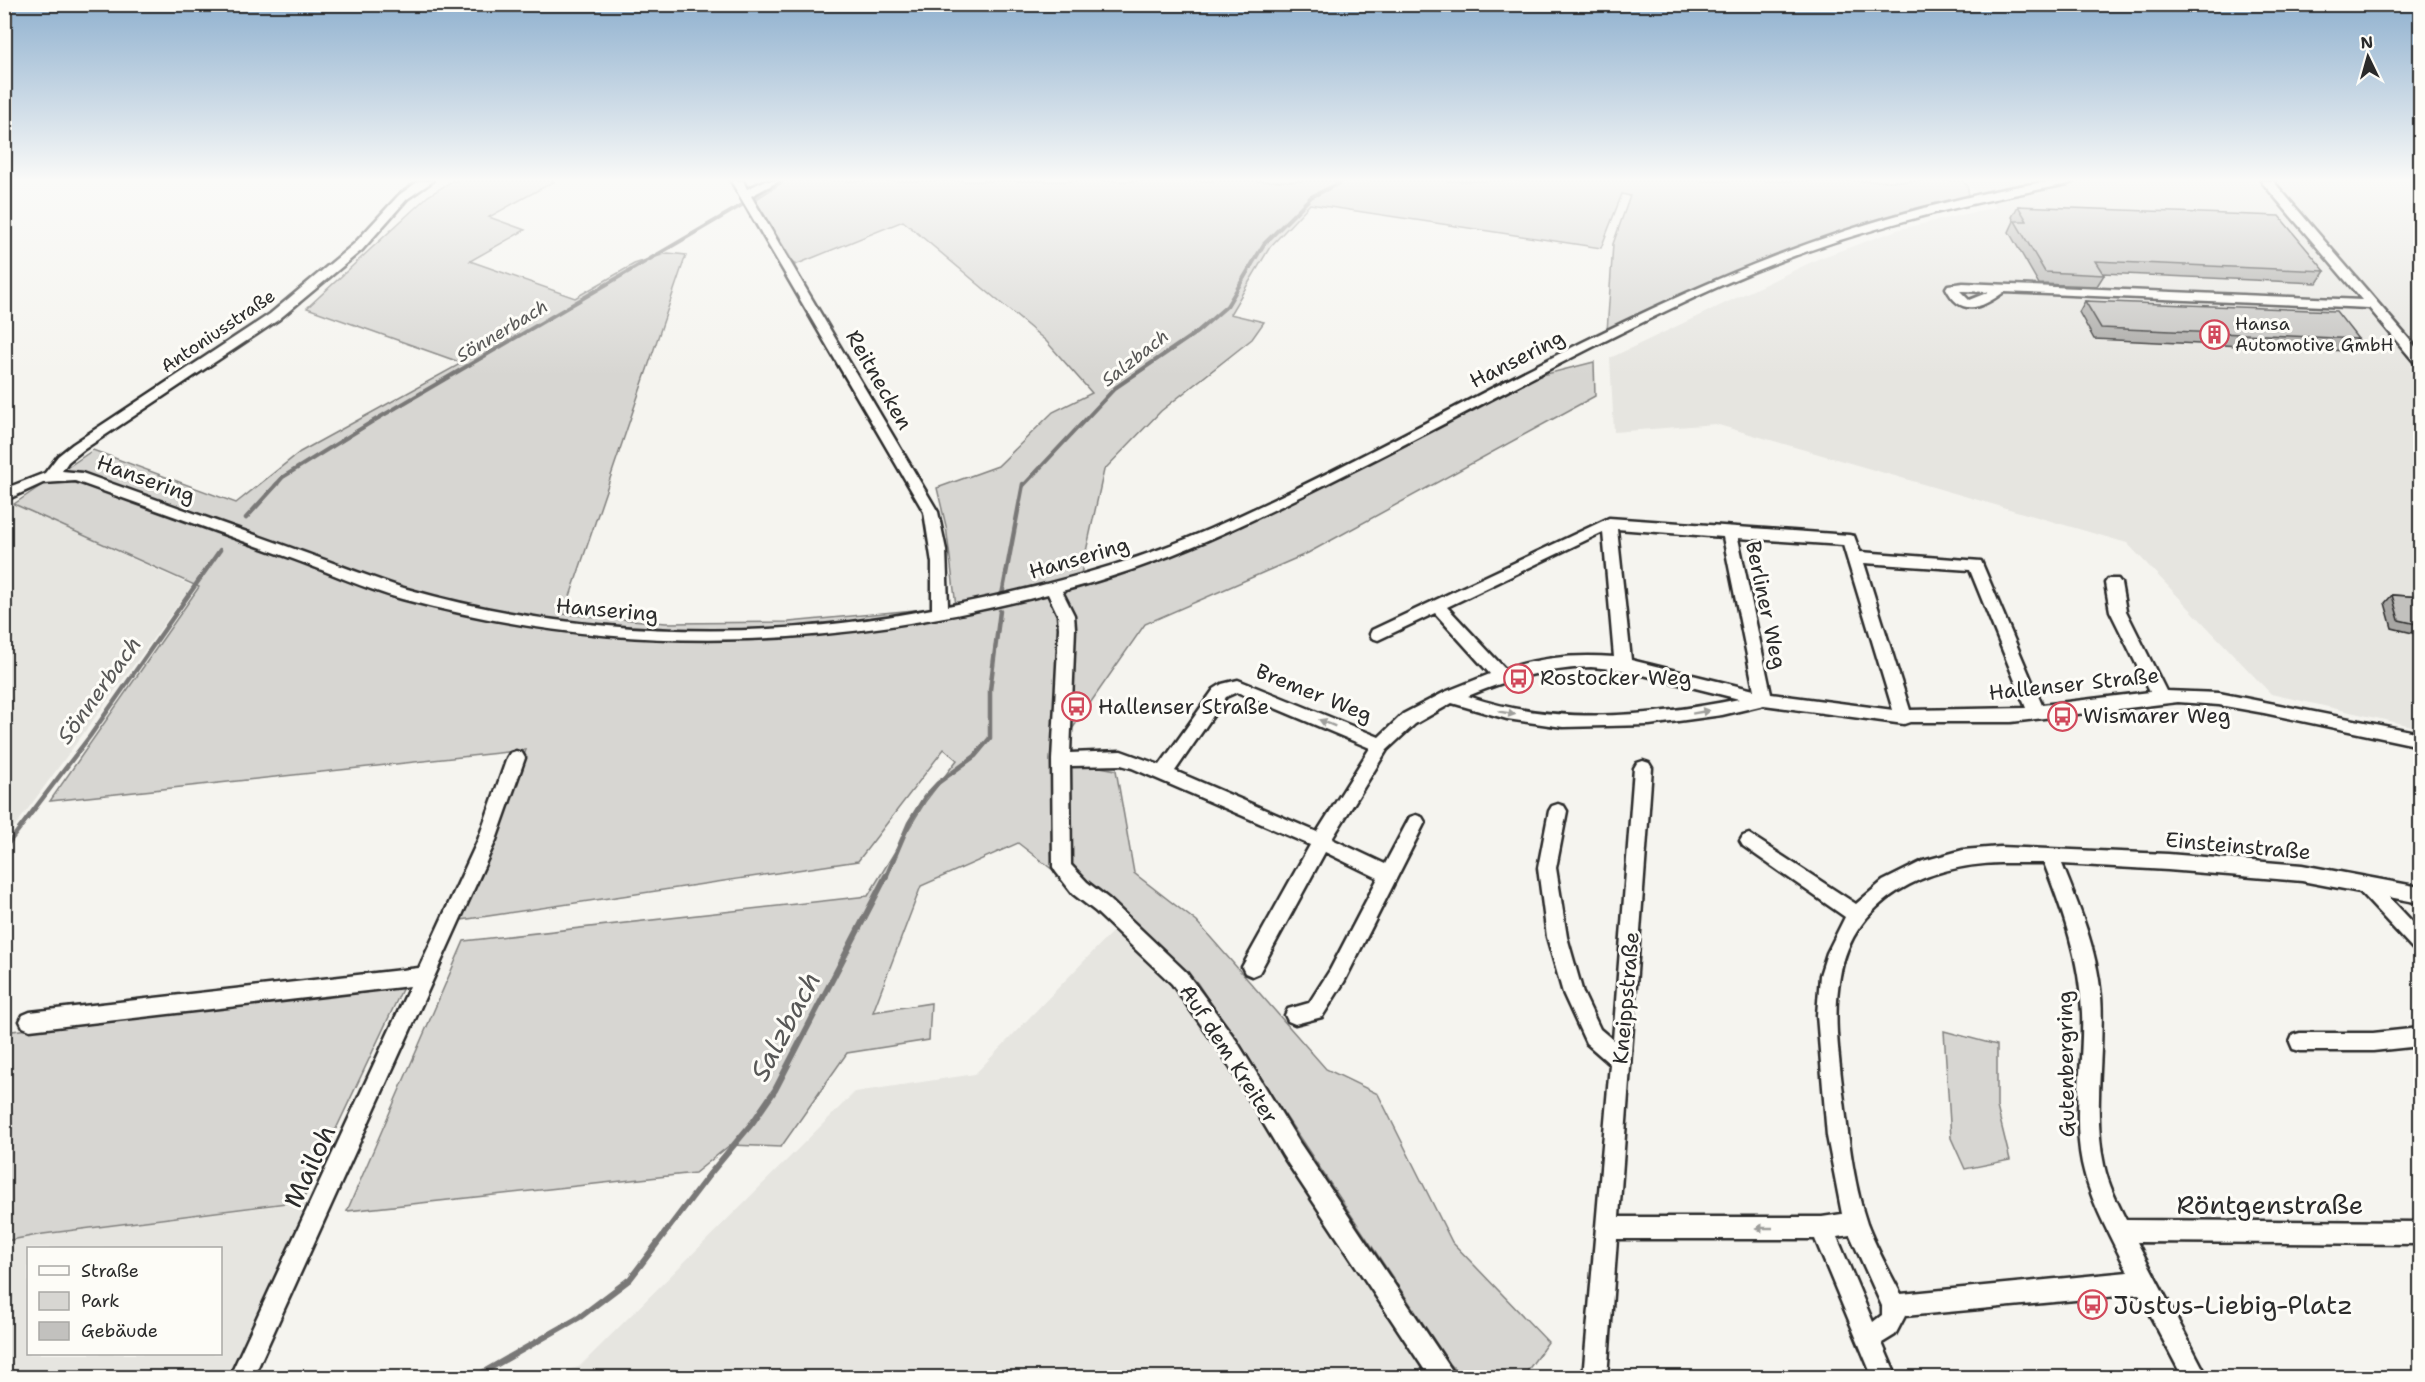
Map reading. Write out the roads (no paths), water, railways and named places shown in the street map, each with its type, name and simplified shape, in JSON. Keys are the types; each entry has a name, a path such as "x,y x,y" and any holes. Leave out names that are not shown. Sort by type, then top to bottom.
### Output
{"street":[{"name":"Antoniusstraße","path":"50,477 63,459 78,447 274,317 359,245"},
{"name":"Reitnecken","path":"776,245 931,513 937,533 942,591 940,614"},
{"name":"Hansering","path":"50,477 77,476 402,593 453,608 553,627 619,634 735,636 873,625 940,614 1053,588 1151,558 1209,535 1680,300 1760,265 1813,245"},
{"path":"2323,245 2421,360"},
{"path":"2001,289 2373,304"},
{"path":"4,496 32,481 50,477"},
{"path":"1378,634 1609,523 1623,664"},
{"name":"Berliner Weg","path":"1609,523 1729,532 1764,699"},
{"path":"1729,532 1849,540 1904,717"},
{"path":"1854,557 1976,565 2037,713"},
{"path":"2113,583 2118,611 2161,697"},
{"name":"Auf dem Kreiter","path":"1053,588 1066,615 1067,628 1061,760 1062,867 1080,888 1102,905 1179,978 1229,1047 1291,1149 1445,1377"},
{"path":"1437,606 1501,676"},
{"name":"Hallenser Straße","path":"1252,967 1321,842 1381,745 1409,719 1451,696 1501,676 1551,663 1591,661 1623,664 1764,699 1817,708 1904,717 2011,716 2161,697 2218,699 2421,740"},
{"name":"Bremer Weg","path":"1164,773 1220,693 1238,686 1381,745"},
{"name":"Hallenser Straße","path":"1451,696 1497,712 1544,720 1600,722 1692,713 1764,699"},
{"name":"Mailoh","path":"241,1377 488,840 516,758"},
{"path":"1061,760 1121,758 1164,773 1388,874"},
{"name":"Kneippstraße","path":"1595,1377 1639,839 1642,768"},
{"path":"1558,811 1547,868 1557,937 1573,993 1593,1036 1621,1060"},
{"path":"1295,1015 1315,1011 1337,976 1416,822"},
{"path":"1749,842 1857,915"},
{"path":"1867,1336 1880,1333 1889,1326 1894,1306 1856,1223 1837,1134 1828,1049 1830,977 1836,952 1857,915 1878,893 1901,877 1953,859 2050,856"},
{"name":"Einsteinstraße","path":"2050,856 2168,862 2290,872 2364,883 2421,895"},
{"name":"Gutenbergring","path":"2050,856 2079,930 2086,959 2092,1012 2090,1096 2092,1162 2105,1201 2144,1282 2196,1377"},
{"path":"2364,883 2421,943"},
{"path":"30,1021 425,976"},
{"path":"2300,1042 2373,1042 2421,1037"},
{"path":"1608,1228 1822,1228 1856,1223"},
{"path":"1822,1228 1886,1377"},
{"name":"Röntgenstraße","path":"2120,1231 2421,1233"},
{"path":"1894,1306 2144,1282"}],"waterway":[{"name":"Sönnerbach","path":"275,486 283,477 370,423 673,245"},
{"name":"Salzbach","path":"1023,486 1115,388 1197,332 1227,306 1263,245"},
{"name":"Sönnerbach","path":"246,518 277,484"},
{"name":"Salzbach","path":"1002,595 1023,484"},
{"name":"Sönnerbach","path":"4,849 90,736 220,550"},
{"name":"Salzbach","path":"886,877 909,823 925,797 938,783 975,756 990,738 990,690 1000,611"},
{"name":"Salzbach","path":"473,1378 580,1317 630,1279 709,1175 753,1122 775,1090 886,876"}],"place":[{"name":"Hansa Automotive GmbH","path":"2214,334"},
{"name":"Rostocker Weg","path":"1519,678"},
{"name":"Hallenser Straße","path":"1077,707"},
{"name":"Wismarer Weg","path":"2062,716"},
{"name":"Justus-Liebig-Platz","path":"2092,1304"}]}
